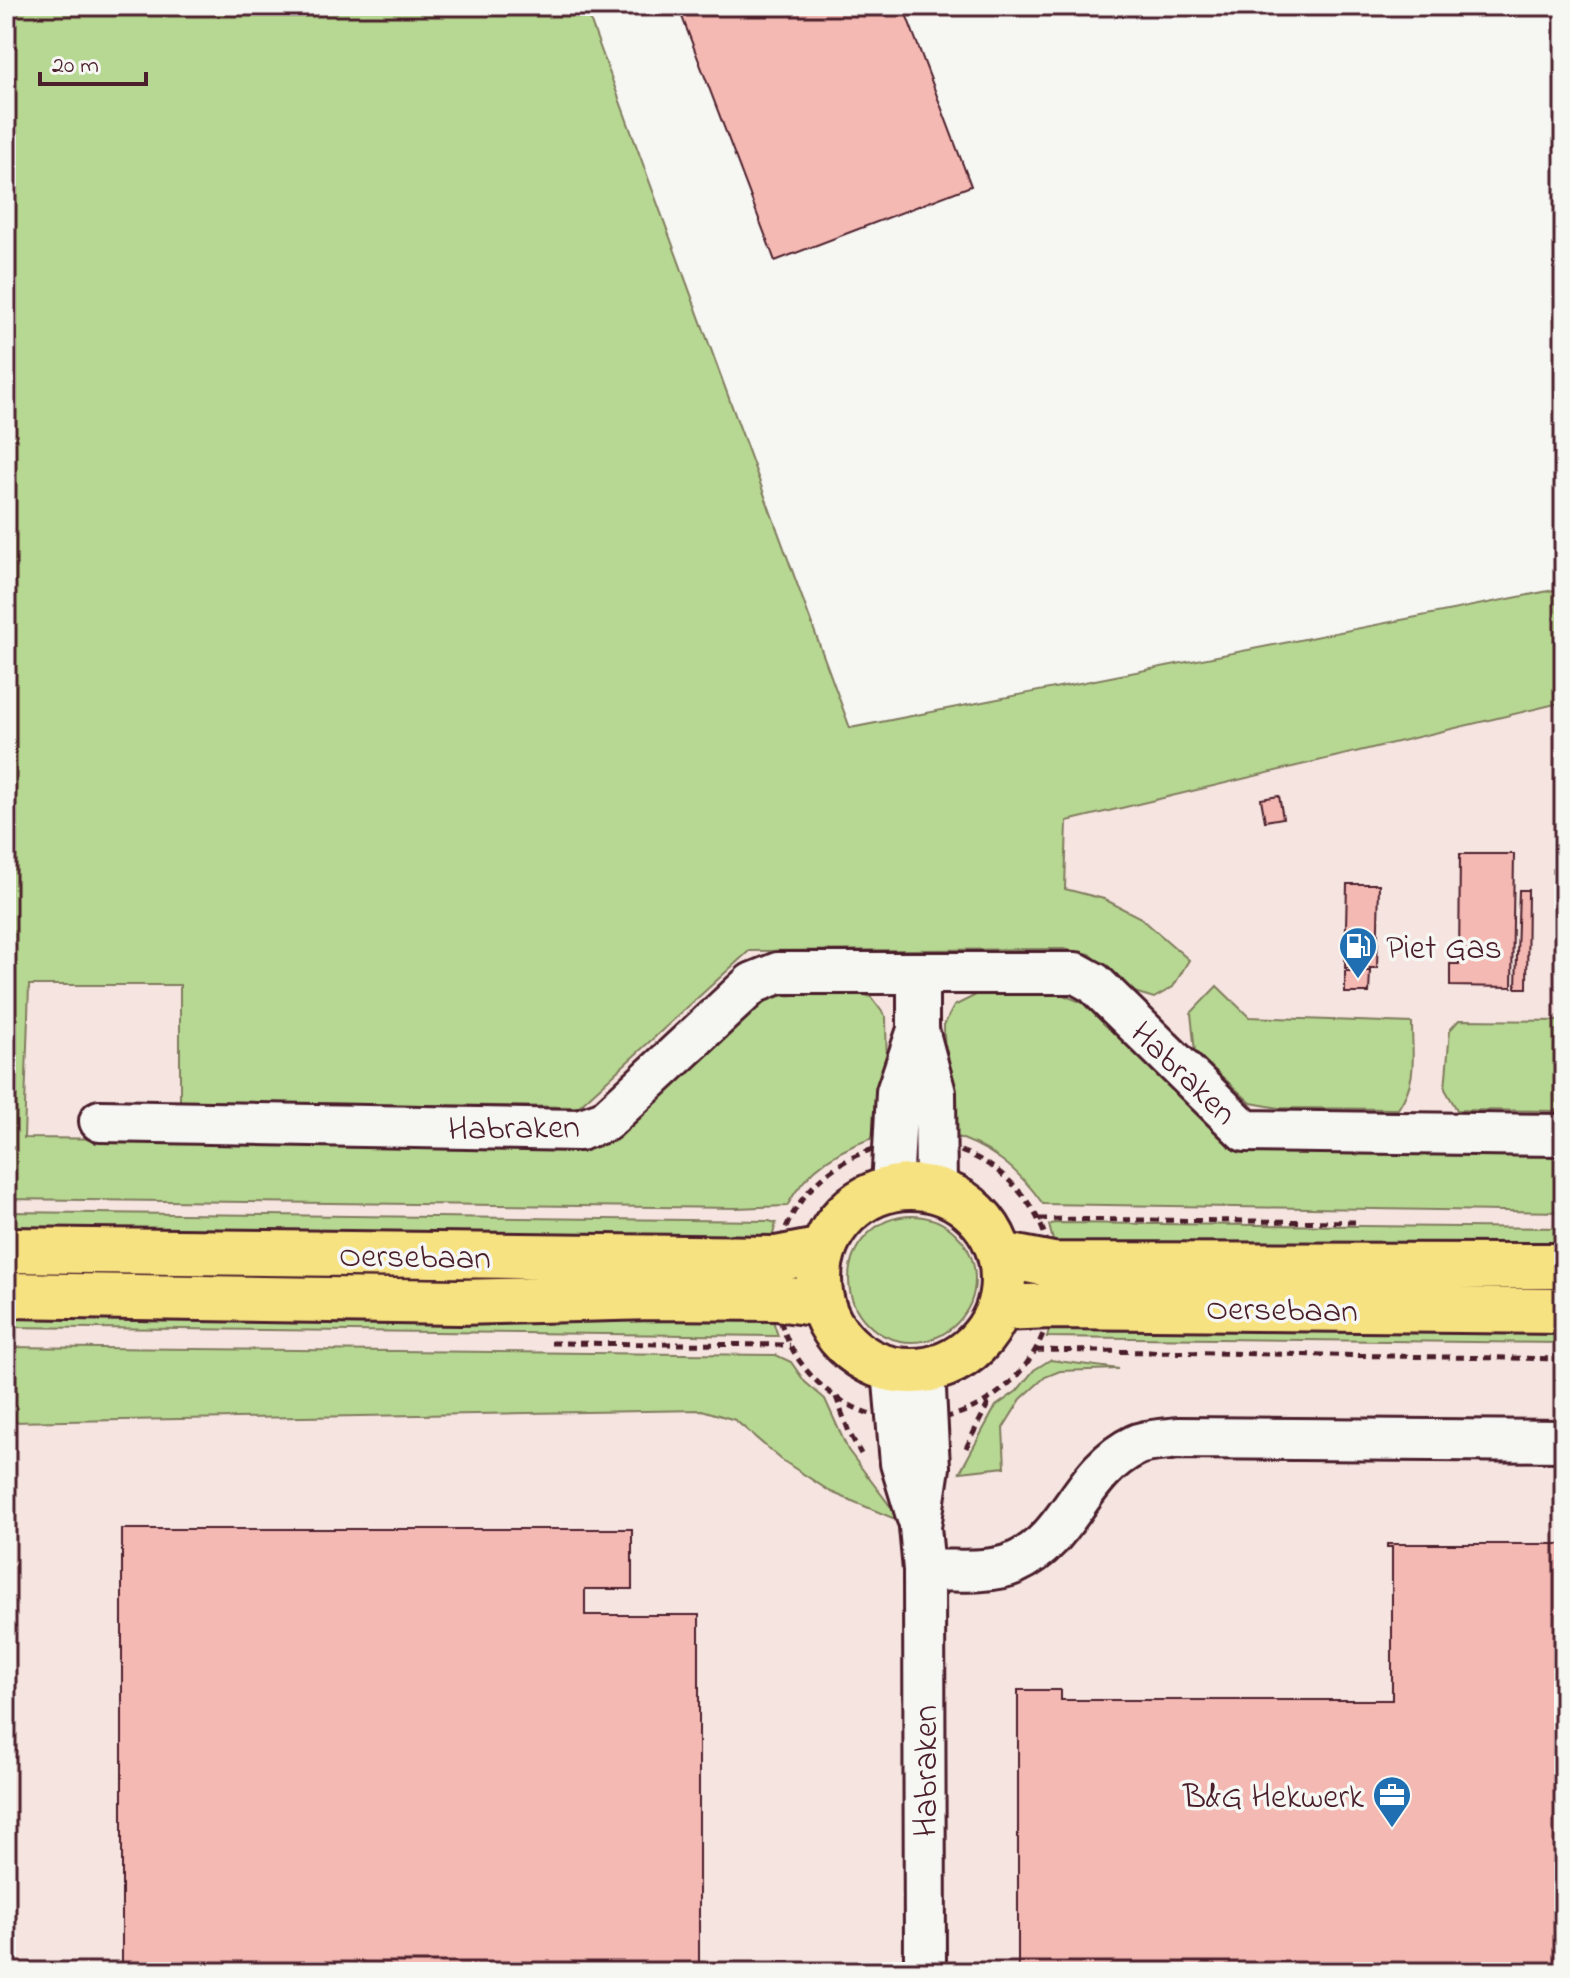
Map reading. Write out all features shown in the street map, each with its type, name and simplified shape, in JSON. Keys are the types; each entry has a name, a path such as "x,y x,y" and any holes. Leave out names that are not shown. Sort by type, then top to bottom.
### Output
{"main road":[{"path":"892,1188 936,1189 965,1204 988,1226 1001,1255 1004,1282 1000,1308 983,1338 957,1360 909,1371 869,1362 848,1347 832,1327 821,1304 818,1277 823,1250 833,1229 849,1210 869,1197 892,1188"},
{"name":"Oersebaan","path":"6,1250 776,1278 821,1304"},
{"name":"Oersebaan","path":"6,1295 459,1302 653,1297 776,1278 823,1250"},
{"name":"Oersebaan","path":"1001,1255 1053,1286 1564,1311"},
{"name":"Oersebaan","path":"1000,1308 1053,1286 1564,1266"}],"street":[{"name":"Habraken","path":"100,1121 579,1130 605,1121 753,983 778,973 1076,973 1094,983 1245,1131 1564,1135"},
{"path":"918,974 918,1030 935,1093 936,1189"},
{"path":"892,1188 897,1092 918,1030"},
{"name":"Habraken","path":"909,1371 911,1420 929,1467 920,1527 924,1570 925,1972"},
{"path":"924,1570 978,1570 1014,1564 1052,1538 1099,1470 1137,1444 1178,1438 1564,1441"}],"path":[{"path":"896,1143 936,1144 957,1149 997,1169 1013,1183 1039,1219 1048,1242 1053,1286 1046,1328 1036,1350 1008,1385 990,1399 949,1417 911,1420 855,1408 836,1397 809,1374 780,1323 776,1278 789,1217 823,1176 869,1150 896,1143"},
{"path":"1039,1219 1357,1222"},
{"name":"Oersebaan","path":"1036,1350 1564,1359"}],"shaded area":[{"path":"1564,613 1564,1972 6,1972 6,784 902,775"}],"green space":[{"path":"6,6 585,6 850,728 1564,588 1564,702 1067,821 1065,889 1104,899 1141,918 1189,960 1173,987 1154,998 1131,991 1090,954 1063,949 749,951 578,1107 180,1102 180,985 29,985 24,1138 554,1143 767,997 852,991 871,997 886,1017 888,1134 857,1144 817,1168 787,1206 736,1208 6,1199"},
{"path":"1217,986 1249,1017 1412,1023 1411,1078 1398,1109 1279,1108 1251,1103 1195,1052 1191,1013"},
{"path":"1061,994 1088,1005 1228,1145 1253,1152 1564,1155 1564,1212 1043,1204 1023,1179 989,1151 946,1133 944,1025 954,1006 976,995"},
{"path":"1459,1020 1564,1021 1564,1111 1457,1110 1445,1089 1450,1030"},
{"path":"6,1212 776,1223 770,1246 6,1235"},
{"path":"912,1216 936,1221 957,1234 970,1255 975,1279 970,1303 957,1324 936,1337 912,1342 888,1337 867,1324 854,1303 849,1279 854,1255 867,1234 888,1221"},
{"path":"1049,1225 1564,1228 1564,1256 1056,1252"},
{"path":"6,1300 767,1303 778,1336 6,1327"},
{"path":"1054,1313 1564,1315 1564,1343 1047,1337"},
{"path":"6,1347 776,1355 791,1362 805,1382 825,1399 848,1450 902,1522 831,1492 782,1460 735,1420 702,1410 9,1422 6,1421"},
{"path":"1050,1360 1119,1369 1060,1371 1045,1377 1021,1399 1003,1428 1005,1467 960,1472 996,1406 1017,1391 1034,1370"}],"building":[{"path":"678,6 903,6 971,186 775,261"},
{"path":"1279,796 1283,818 1265,821 1261,799"},
{"path":"1460,854 1514,854 1512,987 1450,986 1450,964 1459,964"},
{"path":"1347,884 1379,884 1377,968 1345,968"},
{"path":"1519,890 1528,890 1527,988 1516,988"},
{"path":"1345,971 1370,971 1369,993 1345,993"},
{"path":"122,1529 632,1529 632,1589 585,1589 585,1615 699,1615 699,1972 122,1972"},
{"path":"1387,1544 1564,1544 1564,1972 1018,1972 1018,1690 1061,1690 1061,1700 1392,1700 1392,1547 1387,1547"}],"place":[{"name":"Piet Gas","path":"1358,980"},
{"name":"B&G Hekwerk","path":"1392,1829"}]}
